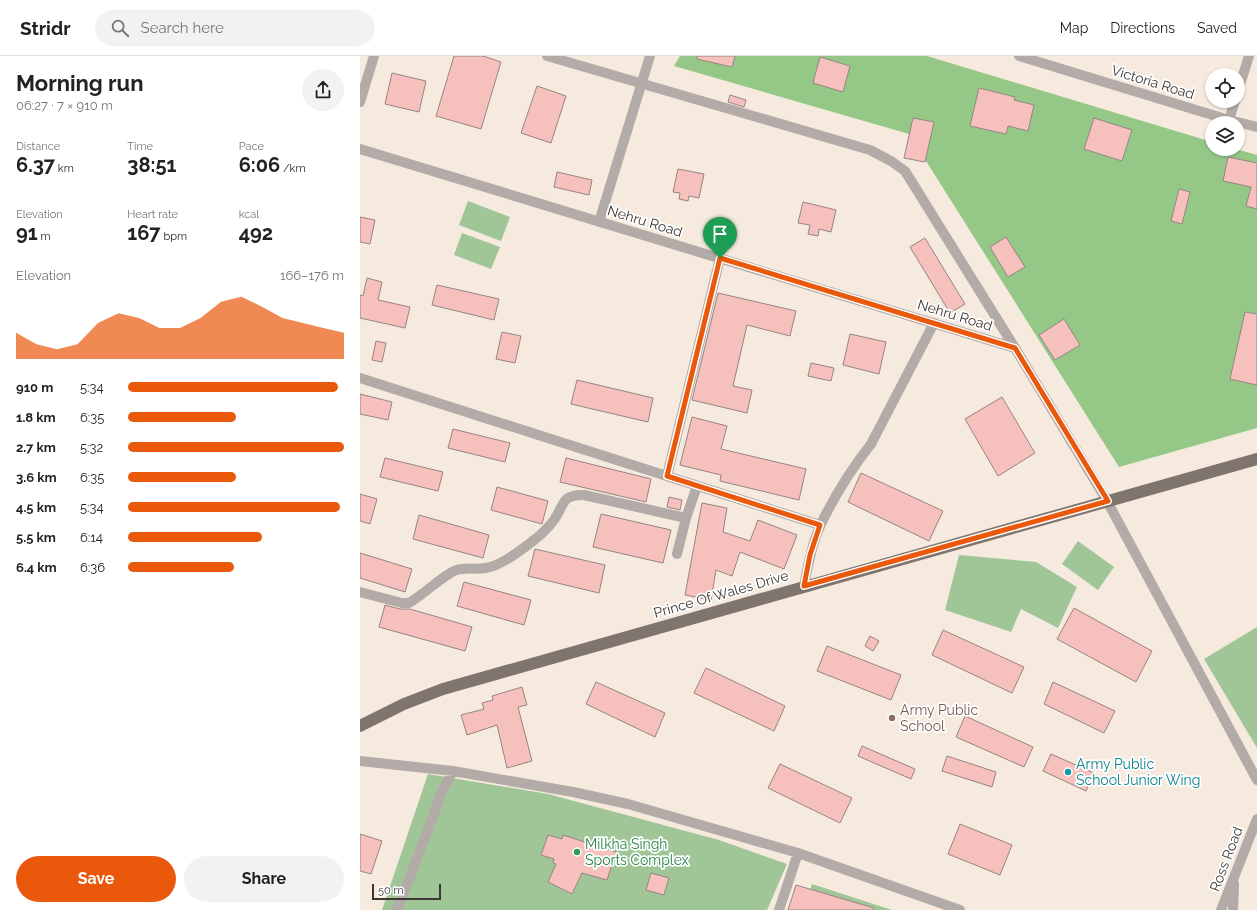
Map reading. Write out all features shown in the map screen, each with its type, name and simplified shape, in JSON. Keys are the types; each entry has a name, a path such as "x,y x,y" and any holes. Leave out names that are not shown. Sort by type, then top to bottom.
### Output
{"main road":[{"name":"Prince Of Wales Drive","path":"360,726 404,704 442,688 1257,459"}],"street":[{"path":"360,102 374,56"},
{"path":"547,56 870,150 891,161 904,171 1015,348 1108,501 1257,780"},
{"path":"599,222 650,56"},
{"name":"Victoria Road","path":"1019,56 1216,116"},
{"path":"1245,69 1249,56"},
{"name":"Victoria Road","path":"1245,124 1257,127"},
{"name":"Nehru Road","path":"360,149 1015,348"},
{"path":"667,476 720,258"},
{"path":"804,586 810,555 820,525 859,459 871,444 934,323"},
{"path":"360,378 820,525"},
{"path":"677,554 686,518 697,486"},
{"path":"360,592 402,603 409,603 454,571 491,567 508,558 546,530 555,519 563,503 568,497 576,495 584,495 686,518"},
{"path":"360,761 453,771 573,792 628,804 798,853 960,910"},
{"path":"396,910 418,856 442,789 453,771"},
{"name":"Ross Road","path":"1221,910 1257,819"},
{"path":"778,910 798,853"},
{"path":"1234,879 1234,910"}],"green space":[{"path":"680,56 927,56 1205,140 1205,156 1245,156 1245,152 1257,155 1257,428 1119,467 909,134 674,66"},
{"path":"468,201 510,217 501,241 459,225"},
{"path":"462,233 500,247 491,269 454,255"},
{"path":"1078,541 1114,567 1098,590 1062,564"},
{"path":"959,555 1036,562 1077,587 1058,628 1021,609 1011,632 945,610"},
{"path":"1257,627 1257,748 1204,659"},
{"name":"Milkha Singh Sports Complex","path":"428,774 548,794 719,840 787,864 767,910 382,910"},
{"path":"812,884 892,910 804,910"}],"building":[{"path":"454,56 483,56 501,62 481,129 436,116"},
{"path":"697,56 735,56 732,67 697,59"},
{"path":"820,57 850,66 843,92 813,83"},
{"path":"392,73 426,81 419,112 385,104"},
{"path":"537,86 566,96 551,143 521,133"},
{"path":"979,88 1015,97 1014,100 1034,105 1028,131 1008,126 1006,134 970,126"},
{"path":"730,95 746,100 744,107 728,102"},
{"path":"913,118 934,122 925,162 904,158"},
{"path":"1094,118 1132,130 1122,161 1084,149"},
{"path":"1228,157 1257,163 1257,209 1246,206 1251,187 1223,181"},
{"path":"678,169 704,174 699,198 689,196 688,201 679,199 680,193 673,192"},
{"path":"557,172 592,180 589,195 554,187"},
{"path":"1179,189 1190,192 1182,224 1171,221"},
{"path":"803,202 836,210 831,232 819,229 818,236 808,234 810,225 798,223"},
{"path":"360,217 375,220 370,244 360,242"},
{"path":"1006,237 1025,267 1008,277 990,247"},
{"path":"925,238 965,304 950,313 910,247"},
{"path":"367,278 382,282 378,300 410,307 405,328 360,318 360,295 363,296"},
{"path":"437,285 499,299 494,320 432,305"},
{"path":"718,293 796,311 790,336 747,325 733,386 752,390 747,413 692,400"},
{"path":"1245,312 1257,314 1257,385 1230,379"},
{"path":"1064,319 1080,345 1055,360 1039,335"},
{"path":"502,332 521,336 515,363 496,359"},
{"path":"850,334 886,342 879,374 843,365"},
{"path":"376,341 386,343 382,362 372,360"},
{"path":"811,363 834,368 831,381 808,376"},
{"path":"577,380 653,398 648,422 571,404"},
{"path":"360,394 392,402 388,420 360,414"},
{"path":"1002,397 1035,453 998,476 965,419"},
{"path":"692,417 727,426 721,449 806,469 799,500 720,481 721,475 680,465"},
{"path":"453,429 510,443 505,462 448,448"},
{"path":"385,458 443,472 438,491 380,477"},
{"path":"566,458 651,479 646,502 560,482"},
{"path":"861,473 943,511 929,541 848,502"},
{"path":"497,487 548,501 542,524 491,510"},
{"path":"360,494 377,499 370,524 360,521"},
{"path":"669,497 682,500 680,510 667,507"},
{"path":"702,503 727,508 723,532 750,541 758,520 797,535 784,569 740,552 732,576 716,570 711,600 685,595"},
{"path":"601,514 671,530 663,563 593,547"},
{"path":"419,515 489,535 483,558 413,539"},
{"path":"535,549 605,565 599,593 528,576"},
{"path":"360,553 412,569 405,592 360,578"},
{"path":"464,582 531,600 524,625 457,606"},
{"path":"385,605 400,609 410,609 472,627 465,651 379,627"},
{"path":"1074,608 1152,651 1136,682 1057,639"},
{"path":"943,630 1024,667 1012,693 932,655"},
{"path":"870,636 879,641 873,651 865,646"},
{"path":"827,646 901,675 891,700 817,671"},
{"path":"706,668 785,706 774,731 694,693"},
{"path":"596,682 665,713 655,737 586,704"},
{"path":"1053,682 1115,711 1104,733 1044,704"},
{"path":"522,687 527,705 518,707 532,761 507,768 497,725 467,735 461,715 484,709 482,703 493,700 492,696"},
{"path":"965,716 1033,747 1024,767 956,737"},
{"path":"862,746 915,769 911,779 858,756"},
{"name":"Army Public School Junior Wing","path":"1051,754 1094,773 1086,791 1043,771"},
{"path":"947,756 996,772 992,787 942,771"},
{"path":"780,764 852,798 840,823 768,788"},
{"path":"960,824 1012,845 1000,875 948,854"},
{"path":"360,834 382,841 371,874 360,871"},
{"path":"548,835 562,839 563,835 616,852 607,880 582,873 572,894 548,882 556,864 553,863 554,859 541,855"},
{"path":"651,873 669,878 664,895 646,890"},
{"path":"796,885 874,908 873,910 788,910"}],"place":[{"name":"Army Public School","path":"892,718"},
{"name":"Army Public School Junior Wing","path":"1068,772"},
{"name":"Milkha Singh Sports Complex","path":"577,852"}],"route":[{"path":"720,258 1015,348 1108,501 804,586 810,555 820,525 667,476 720,258"}]}
